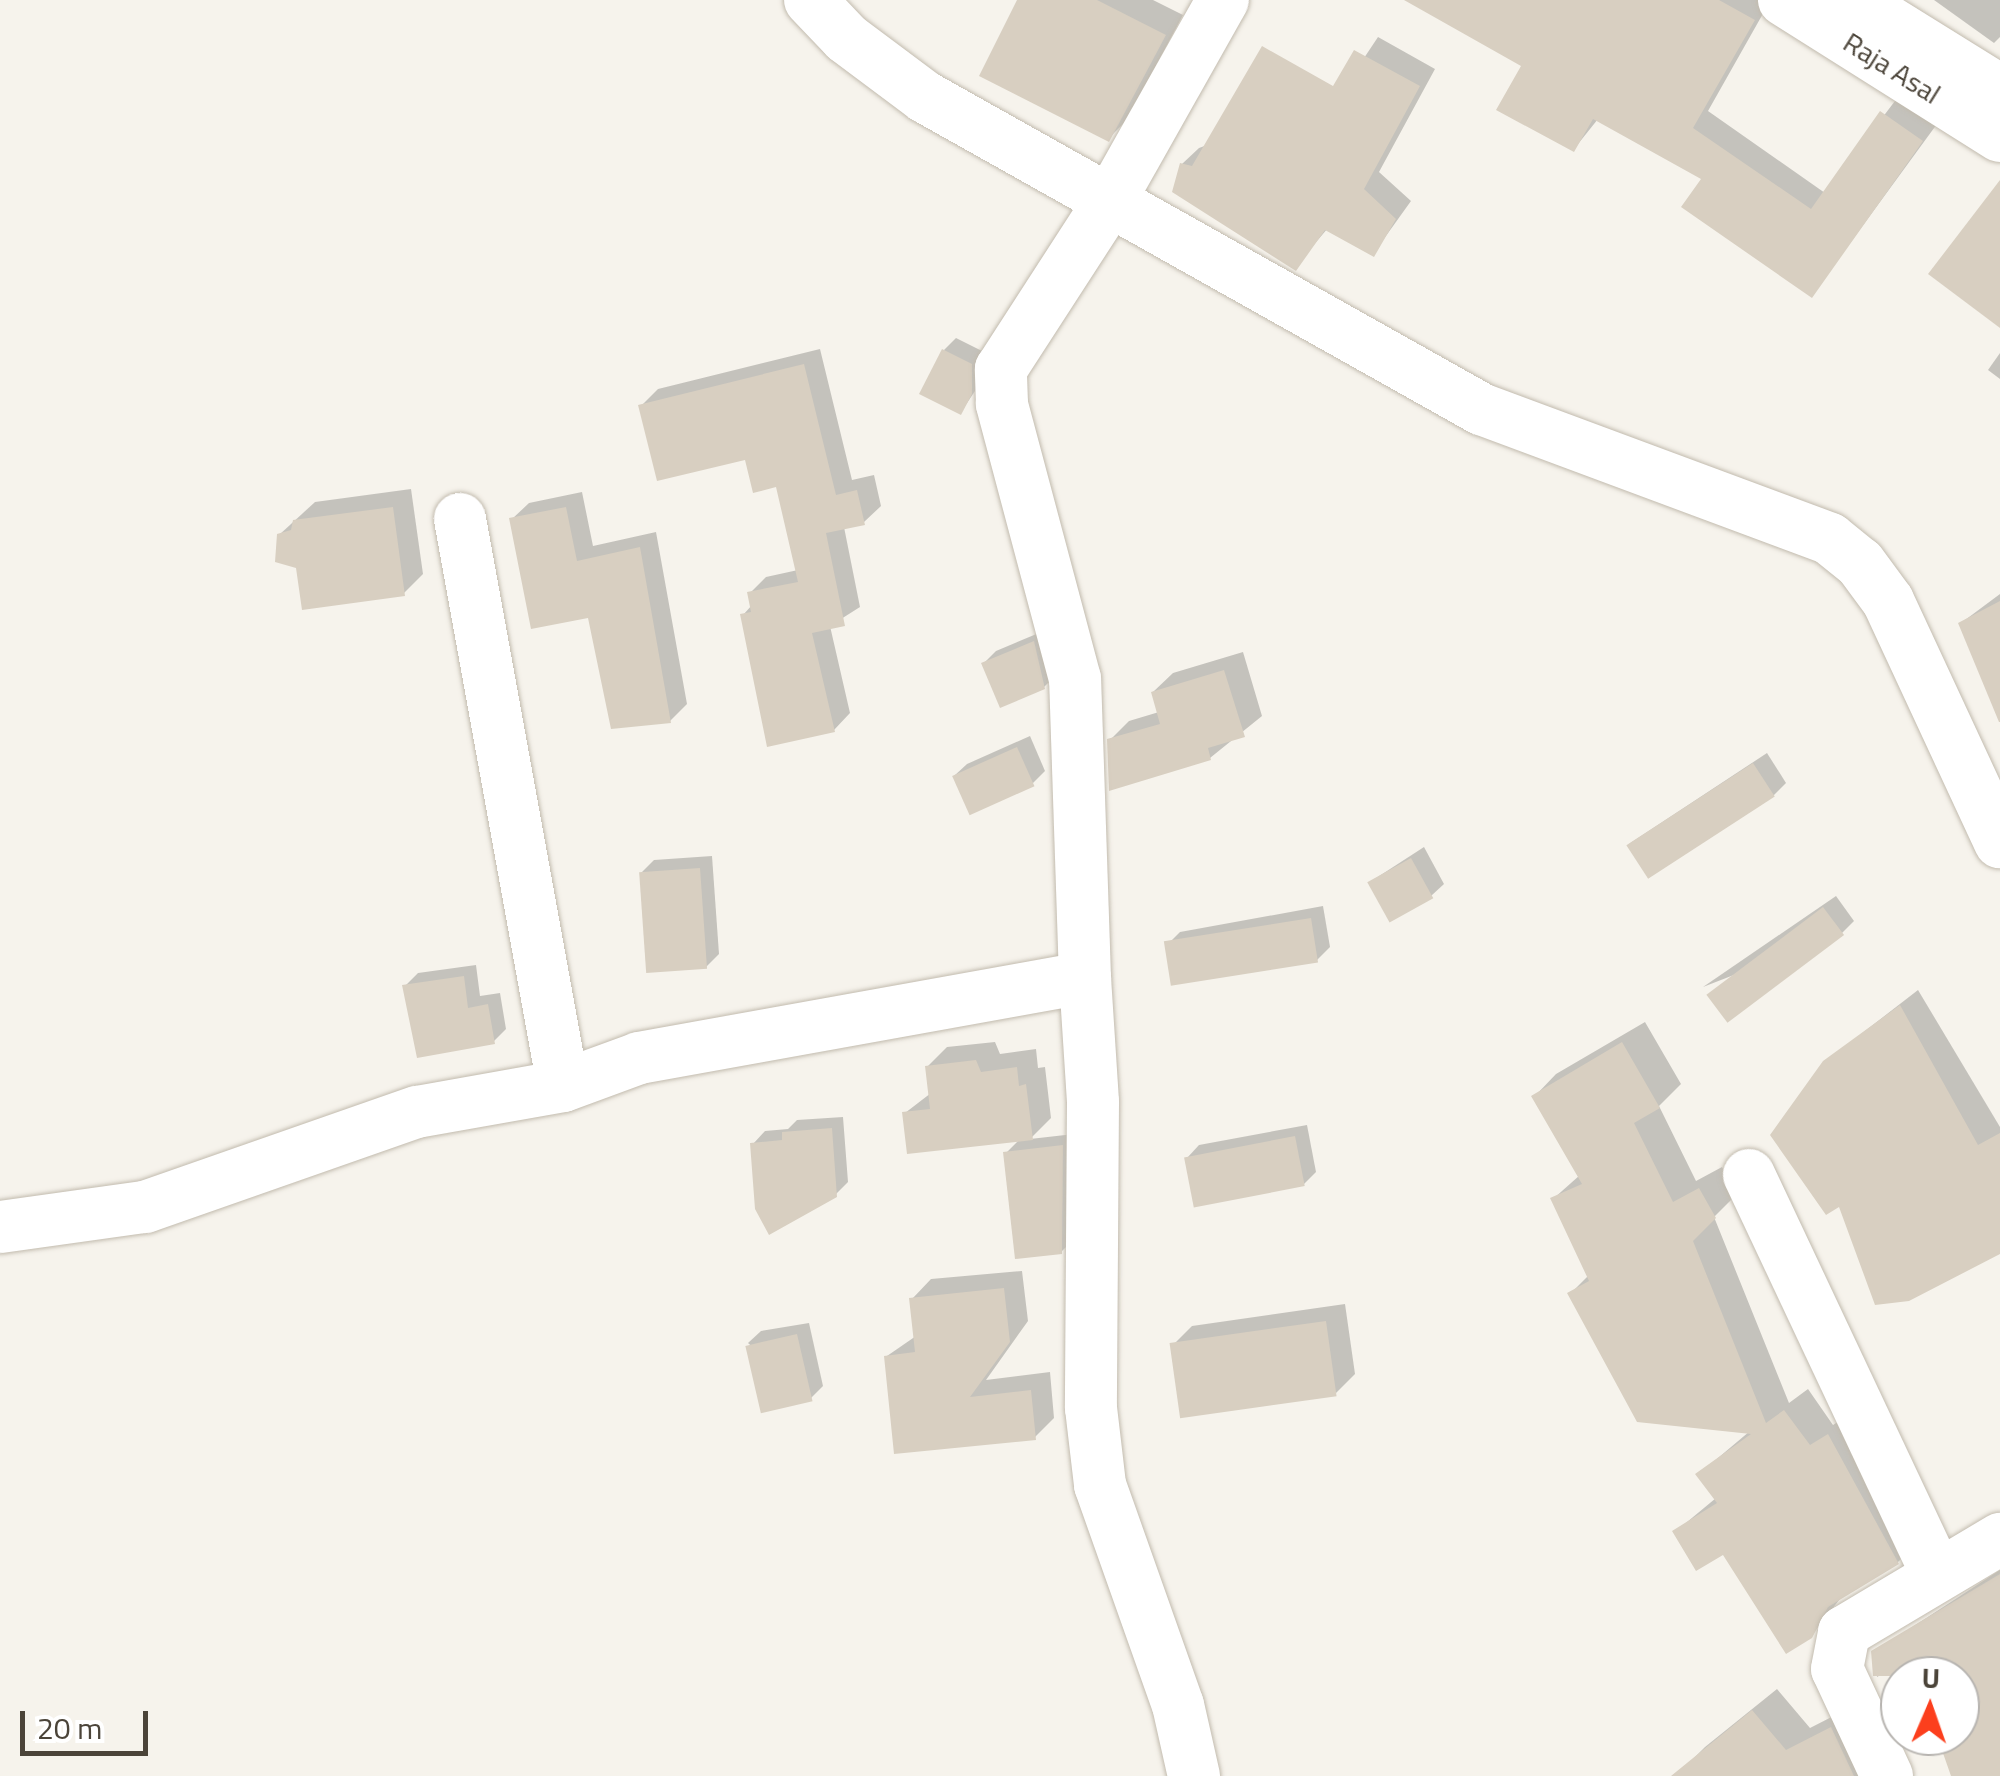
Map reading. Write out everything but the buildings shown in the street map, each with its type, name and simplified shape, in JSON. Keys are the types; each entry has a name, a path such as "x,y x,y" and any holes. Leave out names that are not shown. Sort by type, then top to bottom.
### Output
{"street":[{"path":"810,0 846,38 924,97 1481,409 1830,539 1860,564 1888,601 2000,842"},
{"path":"1194,1776 1178,1705 1100,1485 1091,1408 1094,1160 1075,679 999,385 1011,348 1036,322 1223,0"},
{"name":"Raja Asal","path":"1784,0 2000,136"},
{"name":"Raja Asal","path":"1854,0 2000,92"},
{"path":"460,520 562,1086"},
{"path":"0,1227 145,1207 417,1112 562,1086 639,1058 1085,978"},
{"path":"1749,1175 1936,1574"},
{"path":"1887,1776 1837,1669 1839,1644 1854,1622 2000,1540"}]}
